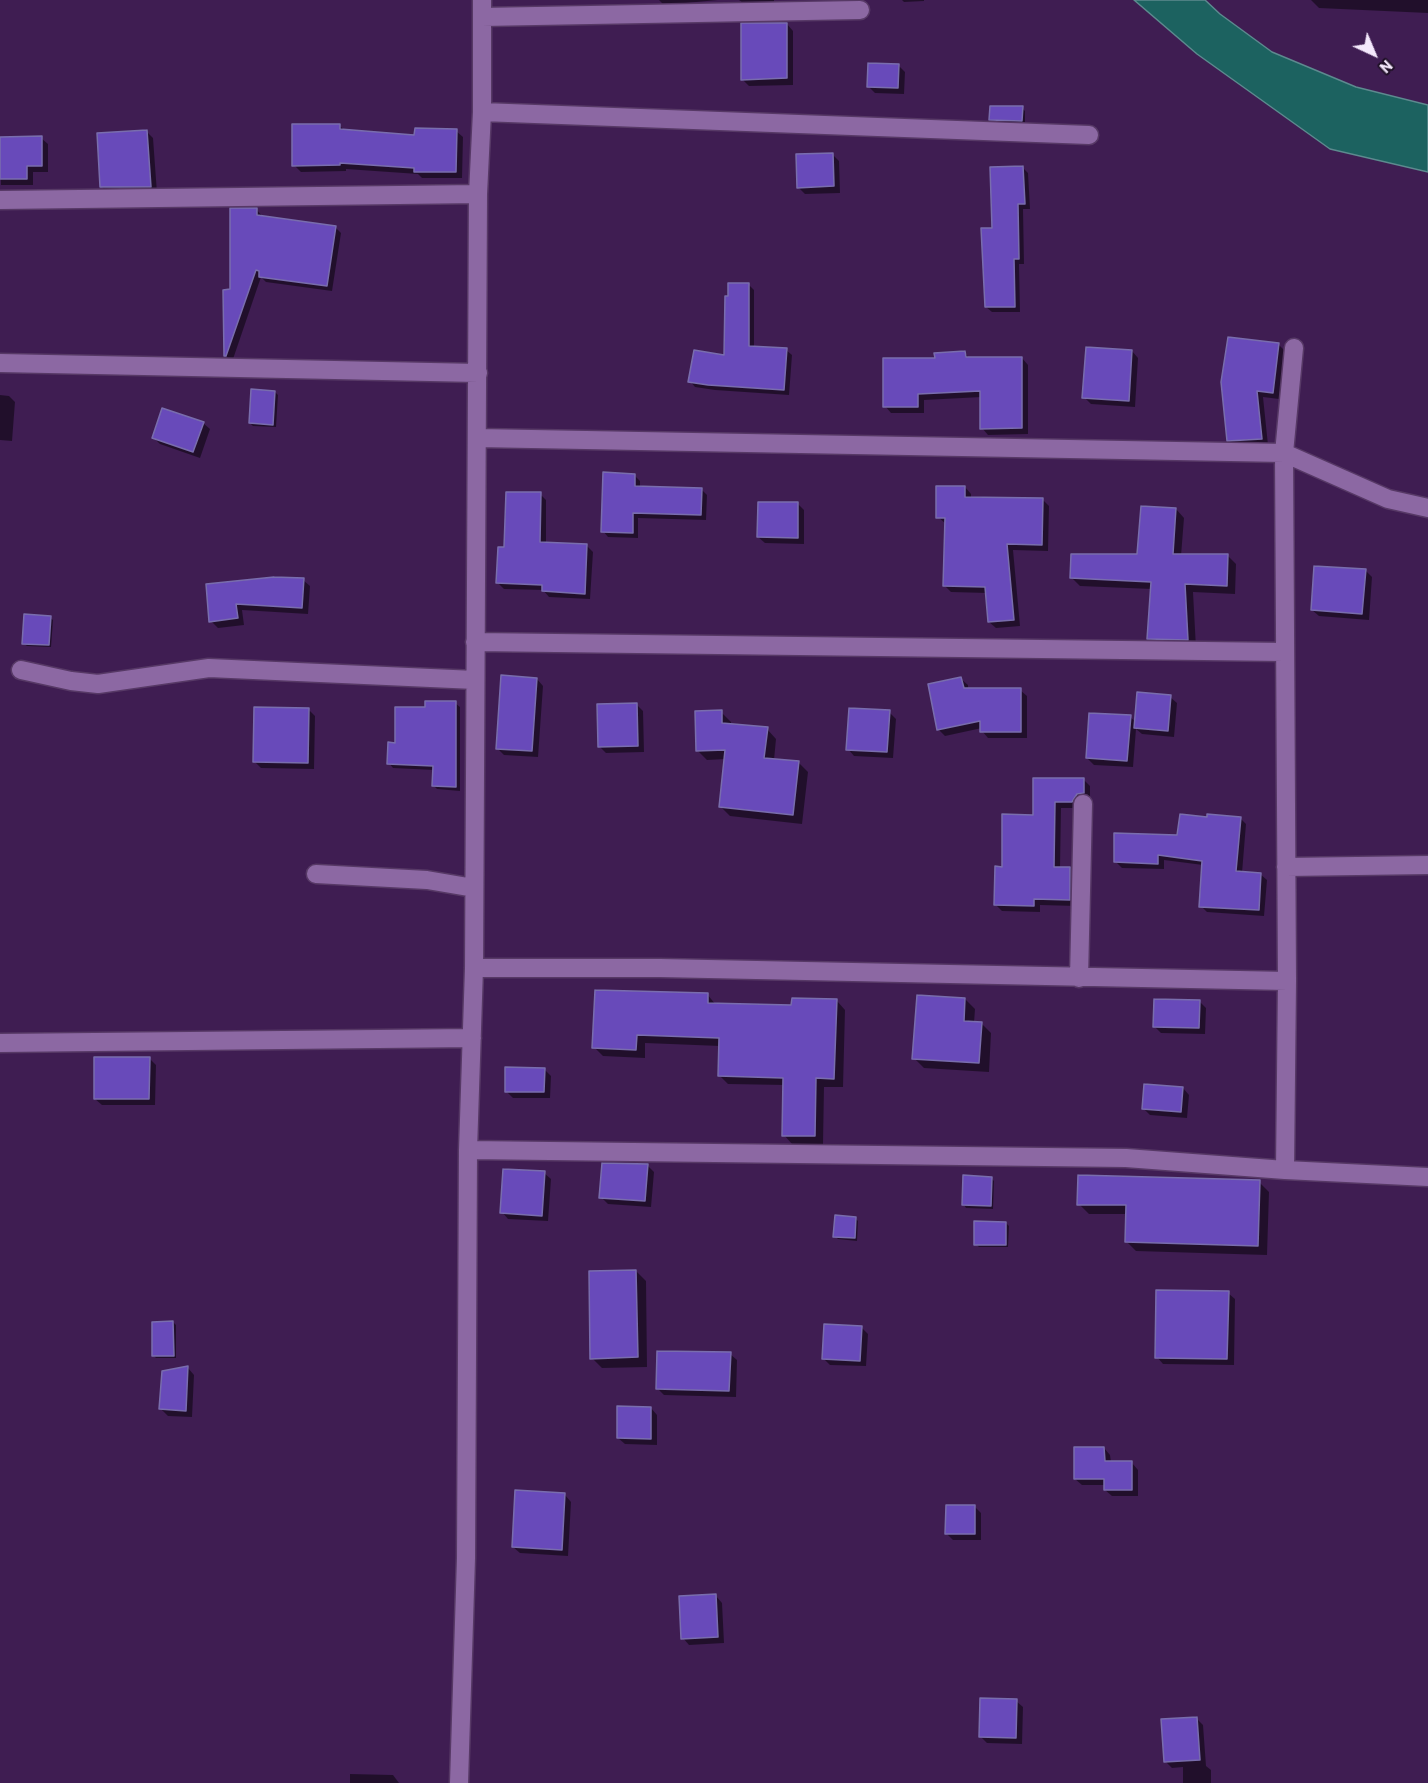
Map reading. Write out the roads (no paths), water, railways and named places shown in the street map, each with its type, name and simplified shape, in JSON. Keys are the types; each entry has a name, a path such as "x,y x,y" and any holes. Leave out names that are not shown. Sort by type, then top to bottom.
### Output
{"street":[{"path":"459,1783 466,1558 468,1150 474,968 478,194 482,112 482,8 860,10"},
{"path":"482,112 1089,135"},
{"path":"0,200 478,194"},
{"path":"1285,1170 1287,981 1284,453 1294,348"},
{"path":"0,363 478,373"},
{"path":"478,438 1284,453 1389,499 1428,508"},
{"path":"475,642 1284,652"},
{"path":"21,670 71,681 98,684 209,668 475,680"},
{"path":"1079,978 1083,804"},
{"path":"1286,867 1428,865"},
{"path":"316,874 404,878 474,888"},
{"path":"474,968 614,968 1287,981"},
{"path":"0,1043 472,1038"},
{"path":"468,1150 1126,1158 1285,1170 1428,1177"}]}
